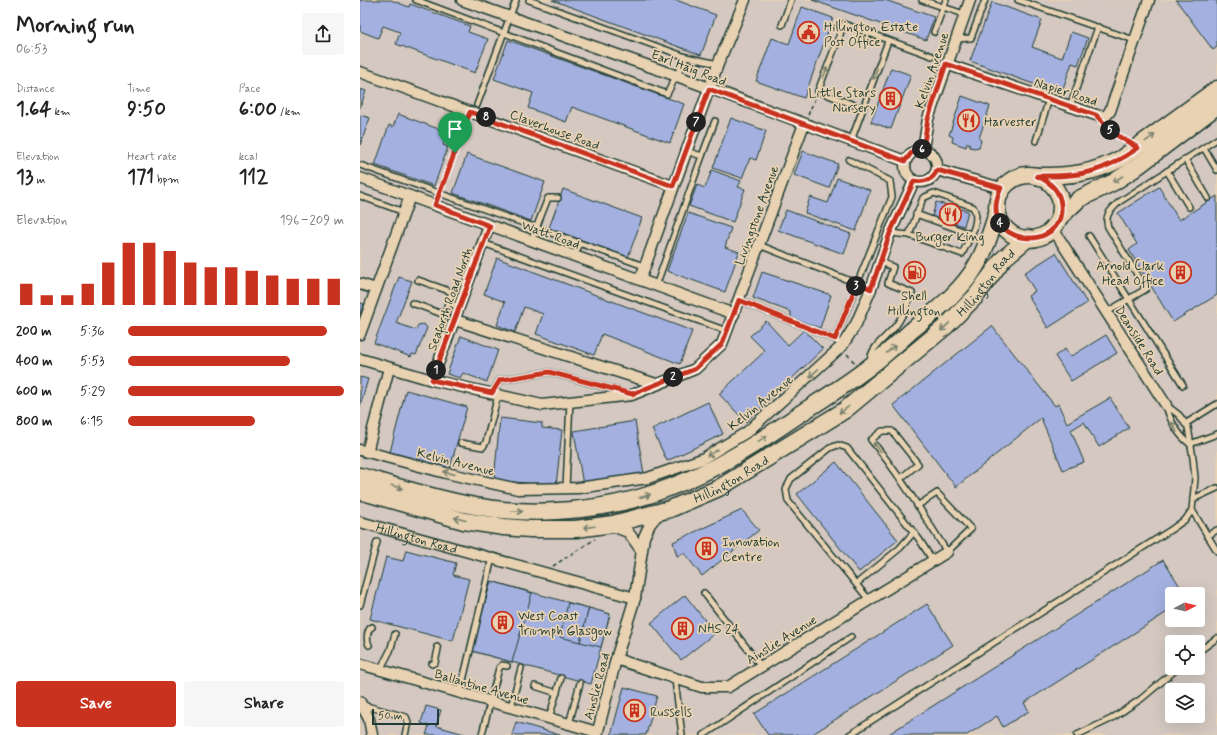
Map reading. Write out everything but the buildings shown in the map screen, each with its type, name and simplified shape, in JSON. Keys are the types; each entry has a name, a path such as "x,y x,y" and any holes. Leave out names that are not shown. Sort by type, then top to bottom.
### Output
{"main road":[{"path":"1037,176 1075,176 1088,173 1111,164 1138,148 1217,89"},
{"path":"1057,222 1061,200 1056,190 1046,180 1029,174 1016,177 1001,188 996,203 996,213 999,222 1008,233 1028,238 1038,237 1057,222 1079,200 1114,182 1134,169 1217,106"},
{"name":"Hillington Road","path":"360,476 434,498 491,509 513,511 555,511 610,504 663,490 716,466 776,430 869,367 953,295 966,280 983,254 996,213"},
{"name":"Hillington Road","path":"360,491 437,514 482,524 537,529 604,531 659,513 719,488 845,410 945,327 975,297 1003,258 1028,238"}],"street":[{"name":"Earl Haig Road","path":"462,0 677,76 905,161"},
{"path":"640,280 718,64 745,0"},
{"name":"Kelvin Avenue","path":"923,149 928,119 946,64 970,0"},
{"name":"Napier Road","path":"946,64 1049,100 1105,117 1110,110 1149,0"},
{"name":"Claverhouse Road","path":"360,72 474,108 673,186"},
{"name":"Livingstone Avenue","path":"360,359 432,380 542,404 632,394 695,369 722,344 804,124"},
{"path":"923,149 928,150 935,157 937,170 930,180 925,182 914,181 906,173 905,161 913,151 923,149"},
{"path":"937,170 1001,188"},
{"name":"Watt Road","path":"360,178 734,314"},
{"name":"Kelvin Avenue","path":"364,451 446,473 518,489 566,488 648,478 702,459 747,432 795,391 842,346 856,324 871,289 890,233 914,181"},
{"path":"360,334 410,196"},
{"name":"Deanside Road","path":"1057,222 1107,312 1166,405"},
{"name":"Seaforth Road North","path":"432,380 490,226"},
{"path":"360,284 376,289"},
{"path":"455,320 656,384"},
{"path":"364,451 389,368"},
{"name":"Ainslie Road","path":"597,734 616,659 635,598 640,571 641,550 646,531 659,513"},
{"name":"Hillington Road","path":"360,523 635,598"},
{"path":"604,531 623,529 628,532 641,550"},
{"name":"Ainslie Avenue","path":"616,659 702,688 728,687 870,601 947,552"},
{"name":"Ballantine Avenue","path":"360,664 549,718 597,734"},
{"path":"361,703 369,719 372,735"}],"lane":[{"path":"416,0 667,94 686,57"},
{"path":"474,108 505,34 516,0"},
{"path":"529,0 686,57 718,64"},
{"path":"782,25 791,0"},
{"path":"922,0 964,14"},
{"path":"934,32 946,0"},
{"path":"956,39 971,38 985,0"},
{"path":"1018,0 1134,40"},
{"path":"862,108 818,92 844,24 932,56"},
{"path":"1070,106 1098,28"},
{"path":"851,141 888,41"},
{"path":"1036,141 1049,100"},
{"path":"656,286 715,121"},
{"path":"1107,312 1146,289 1108,228 1106,220 1108,213 1119,202 1217,139"},
{"path":"1204,148 1217,170"},
{"path":"686,151 702,156"},
{"path":"1185,159 1208,198"},
{"path":"835,339 892,197 890,181 849,160"},
{"path":"360,165 644,266"},
{"path":"1167,171 1189,207"},
{"path":"890,233 909,235 962,254 971,234 977,212 973,207 942,194 934,193 923,198 909,235"},
{"path":"435,205 440,194"},
{"path":"360,196 404,212"},
{"path":"531,241 548,198 558,198"},
{"path":"916,214 971,234"},
{"path":"1089,236 1184,384"},
{"path":"483,243 727,331"},
{"path":"574,256 580,244"},
{"path":"759,245 871,289"},
{"path":"869,367 870,356 897,325 912,293 888,283 893,266 880,262"},
{"path":"412,303 445,315 452,292 418,280"},
{"path":"739,300 835,339 842,346"},
{"path":"448,303 460,307"},
{"path":"461,444 483,447 486,442 495,394 500,380 549,372 632,394"},
{"path":"566,488 570,402"},
{"path":"1185,424 1217,404"},
{"path":"849,735 1186,519 1192,510 1194,471 1188,427 1179,415 1166,405"},
{"path":"1166,405 1178,434 1190,444"},
{"path":"901,478 918,464 892,431 882,431 872,440 901,478 917,506 947,552 971,529 937,493 917,506"},
{"path":"1190,444 1217,434"},
{"path":"870,601 788,501 786,489 791,479 830,448 838,445 847,448 914,532 933,561"},
{"path":"1193,499 1217,488"},
{"path":"1192,510 1217,551"},
{"path":"1208,536 1217,530"},
{"path":"856,584 900,548 914,532"},
{"path":"360,605 363,583 377,542"},
{"path":"460,693 492,558"},
{"path":"704,593 761,666"},
{"path":"369,645 367,642 368,630 372,626"},
{"path":"380,670 390,651 395,634"},
{"path":"704,735 851,637"},
{"path":"1205,647 1217,638"},
{"path":"432,664 435,663 438,649 437,647"},
{"path":"482,734 499,668 502,665 507,666"},
{"path":"511,707 521,668"},
{"path":"1077,735 1111,719 1141,699 1170,675"},
{"path":"549,718 561,678"},
{"path":"675,680 682,735"},
{"path":"569,724 580,683"},
{"path":"535,686 556,692"},
{"path":"361,703 406,716 408,722 405,735"}],"path":[{"path":"804,124 818,92"},
{"path":"440,194 474,108"},
{"path":"1096,115 1112,132 1138,148"},
{"path":"542,572 604,531"}],"shaded area":[{"path":"360,0 1217,0 1217,735 360,735"}],"place":[{"name":"Hillington Estate Post Office","path":"808,33"},
{"name":"Little Stars Nursery","path":"891,99"},
{"name":"Harvester","path":"969,121"},
{"name":"Burger King","path":"950,214"},
{"name":"Arnold Clark Head Office","path":"1180,272"},
{"name":"Shell Hillington","path":"914,273"},
{"name":"Innovation Centre","path":"706,548"},
{"name":"West Coast Triumph Glasgow","path":"502,622"},
{"name":"NHS 24","path":"683,628"},
{"name":"Russells","path":"635,711"}],"route":[{"path":"946,64 1096,115 1112,132 1138,148 1111,164 1088,173 1075,176 1037,176 1053,185 1061,200 1061,216 1057,223 1053,229 1038,237 1021,238 1014,236 1008,233 999,222 996,213 996,203 997,196 1001,188 937,170 930,180 925,182 914,181 890,233 871,289 857,283 835,339 739,300 722,344 695,369 632,394 549,372 532,376 500,380 496,384 492,393 432,380 490,226 435,205 455,153 470,112 673,186 709,89 905,161 913,151 923,149 928,119 946,64"}]}
